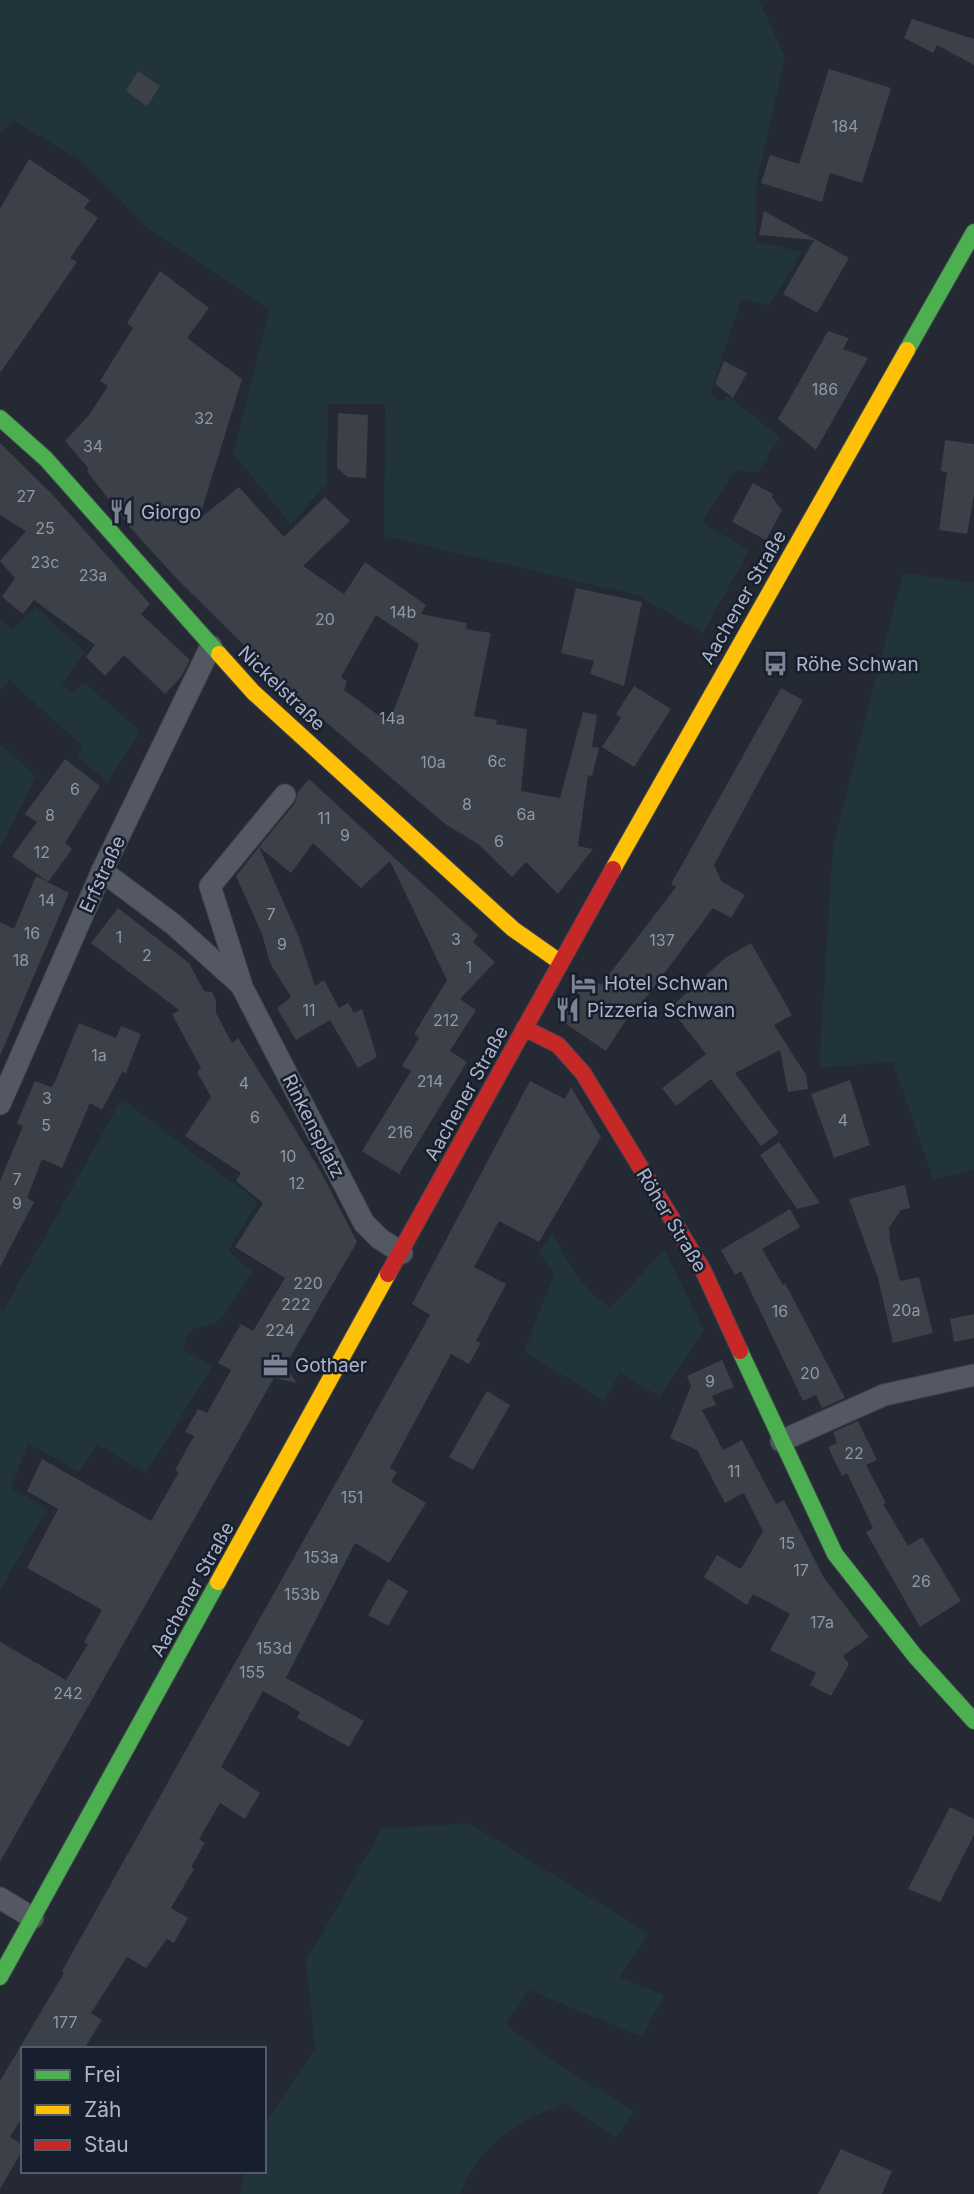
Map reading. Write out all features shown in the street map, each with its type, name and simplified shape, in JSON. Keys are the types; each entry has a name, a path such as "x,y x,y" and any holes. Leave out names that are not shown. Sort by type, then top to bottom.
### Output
{"main road":[{"name":"Aachener Straße","path":"0,1977 402,1253 560,962 974,232"},
{"name":"Nickelstraße","path":"0,418 46,459 253,692 513,929 560,962"},
{"name":"Röher Straße","path":"524,1028 558,1045 583,1073 704,1270 835,1554 915,1656 974,1721"}],"street":[{"name":"Erfstraße","path":"0,1104 102,871 211,646"},
{"name":"Rinkensplatz","path":"285,795 210,886 241,985 364,1223 380,1239 402,1253"},
{"name":"Rinkensplatz","path":"102,871 173,924 241,985"},
{"path":"781,1441 884,1395 974,1375"},
{"path":"0,1898 33,1919"}],"green space":[{"path":"0,0 759,0 785,57 756,187 756,241 802,252 769,306 742,298 710,393 723,402 727,395 780,437 758,472 734,471 702,522 749,551 703,633 637,595 384,536 385,404 328,404 327,484 290,524 233,453 270,310 148,229 82,161 14,121 0,132"},
{"path":"903,573 974,583 974,1170 933,1179 893,1062 819,1068 833,845"},
{"path":"35,607 85,652 62,684 71,693 85,683 140,731 108,782 77,756 83,746 9,680 0,692 0,620 12,630"},
{"path":"0,744 36,777 0,848"},
{"path":"122,1099 258,1202 228,1251 253,1272 221,1320 190,1331 183,1349 212,1367 146,1473 97,1444 79,1472 28,1444 11,1488 47,1509 0,1590 0,1310 3,1311"},
{"path":"553,1232 576,1274 592,1293 611,1308 664,1249 704,1330 660,1397 620,1372 604,1401 524,1351 554,1275 539,1252"},
{"path":"469,1823 648,1933 619,1977 664,1995 642,2037 529,1990 506,2025 556,2063 635,2112 615,2138 566,2103 530,2118 490,2147 469,2175 460,2194 240,2194 245,2173 266,2173 266,2122 315,2048 306,1961 382,1829"}],"building":[{"path":"912,19 974,39 974,65 937,45 933,53 904,38"},
{"path":"829,69 891,88 862,183 830,173 822,202 761,183 770,155 799,164"},
{"path":"138,71 160,86 147,106 126,91"},
{"path":"29,159 90,200 84,208 98,218 70,258 77,262 0,373 0,209"},
{"path":"764,211 849,258 817,313 783,294 814,240 759,235"},
{"path":"160,271 209,308 187,338 242,379 199,519 239,487 284,537 325,497 350,521 303,566 344,594 365,562 426,605 421,614 467,623 466,629 491,633 474,716 497,720 496,724 527,729 521,791 560,798 583,712 597,715 592,747 599,748 592,776 588,775 578,846 593,849 558,894 526,862 512,877 478,844 445,824 292,693 175,577 128,525 87,471 89,469 65,441 89,415 108,386 100,381 133,328 127,323","holes":["376,615 419,644 389,723 344,690 347,681 341,677"]},
{"path":"828,331 849,338 843,349 868,358 816,450 778,419"},
{"path":"724,361 747,373 733,398 715,384"},
{"path":"338,413 368,415 366,478 348,477 337,468"},
{"path":"945,440 974,444 974,495 967,534 939,530 947,472 941,471"},
{"path":"0,443 52,494 150,604 141,614 190,660 181,677 165,694 124,655 105,676 86,657 95,645 34,600 23,614 2,597 15,578 0,561 26,531 0,515"},
{"path":"753,483 773,494 772,497 782,510 766,540 732,522"},
{"path":"576,588 642,602 624,686 590,674 594,661 561,653"},
{"path":"634,686 671,709 634,767 602,747 621,718 616,714"},
{"path":"781,688 803,700 714,865 722,882 745,895 731,918 713,908 636,1011 633,1009 606,1051 560,1020 587,975 601,985 676,887 671,884"},
{"path":"65,759 100,786 65,843 72,849 48,882 12,856 37,822 25,814"},
{"path":"309,779 478,935 473,942 495,962 460,999 476,1010 450,1051 467,1062 399,1174 362,1151 411,1071 402,1066 419,1038 414,1034 447,980 390,861 361,888 313,843 291,873 259,847 295,803 298,792"},
{"path":"259,847 298,935 315,986 324,980 339,1008 348,1003 354,1013 362,1009 377,1057 358,1068 330,1020 296,1040 277,1008 291,997 270,963 262,934 236,876"},
{"path":"36,876 69,893 0,1056 0,922 14,929"},
{"path":"118,908 189,963 204,991 212,992 216,1000 216,1013 232,1043 238,1038 284,1111 321,1172 357,1242 285,1366 297,1383 274,1378 0,1862 0,1642 66,1680 88,1644 84,1642 102,1610 27,1568 58,1509 27,1491 42,1459 151,1521 179,1472 175,1470 194,1436 185,1432 198,1409 207,1413 231,1370 218,1363 241,1324 253,1331 285,1278 235,1247 263,1203 236,1181 241,1173 185,1136 211,1097 197,1072 201,1068 172,1014 179,1010 91,943"},
{"path":"751,943 792,1015 774,1025 806,1075 808,1089 788,1092 780,1050 735,1073 779,1133 761,1146 711,1079 676,1106 662,1088 706,1054 670,1008 725,958"},
{"path":"79,1023 116,1038 121,1026 141,1034 126,1073 122,1072 102,1110 90,1103 62,1168 42,1159 27,1198 34,1202 0,1267 0,1181 23,1126 17,1123 35,1081 51,1087 54,1084"},
{"path":"850,1080 870,1145 834,1158 811,1094"},
{"path":"530,1081 565,1099 571,1087 601,1137 539,1242 499,1221 474,1267 506,1284 476,1341 481,1343 469,1364 451,1354 390,1468 397,1472 391,1482 426,1503 389,1563 355,1543 286,1678 364,1721 349,1747 297,1718 300,1712 263,1691 221,1767 260,1793 245,1819 220,1803 199,1839 205,1843 191,1867 194,1869 171,1908 188,1918 174,1943 167,1939 146,1968 127,1957 91,2013 102,2020 85,2047 21,2047 21,2119 10,2137 21,2144 21,2152 0,2189 0,2081 64,1973 62,1971 430,1315 412,1304"},
{"path":"779,1142 820,1203 797,1209 760,1155"},
{"path":"905,1185 910,1208 901,1210 889,1228 890,1240 900,1281 919,1277 933,1333 893,1343 878,1278 849,1199"},
{"path":"790,1209 800,1227 762,1249 783,1285 785,1283 845,1398 822,1408 816,1395 803,1401 741,1271 735,1275 721,1250"},
{"path":"974,1314 974,1338 954,1342 950,1319"},
{"path":"722,1360 734,1387 712,1396 716,1405 702,1410 723,1450 742,1440 776,1504 784,1500 824,1578 869,1637 843,1656 849,1664 831,1696 810,1685 816,1673 770,1650 790,1614 753,1594 747,1605 704,1577 717,1555 741,1569 763,1531 744,1493 725,1503 697,1450 670,1438 691,1386 687,1376"},
{"path":"487,1391 510,1405 473,1470 449,1457"},
{"path":"858,1421 877,1460 866,1465 886,1503 883,1504 908,1546 922,1537 961,1601 920,1627 866,1532 873,1528 847,1473 842,1476 828,1447 837,1443 833,1432"},
{"path":"388,1579 408,1591 388,1626 368,1615"},
{"path":"950,1807 974,1819 974,1835 940,1902 908,1889"},
{"path":"841,2149 892,2171 882,2194 818,2194"}],"traffic: fast":[{"path":"907,350 974,232"},
{"path":"0,418 46,459 219,654"},
{"path":"740,1351 835,1554 915,1656 974,1721"},
{"path":"0,1977 218,1582"}],"traffic: slow":[{"path":"613,869 907,350"},
{"path":"219,654 253,692 513,929 560,962"},
{"path":"218,1582 388,1274"}],"traffic: jam":[{"path":"388,1274 613,869"},
{"path":"524,1028 558,1045 583,1073 703,1270 740,1351"}],"place":[{"name":"Giorgo","path":"121,512"},
{"name":"Röhe Schwan","path":"776,664"},
{"name":"Hotel Schwan","path":"584,983"},
{"name":"Pizzeria Schwan","path":"567,1010"},
{"name":"Gothaer","path":"275,1365"}]}
